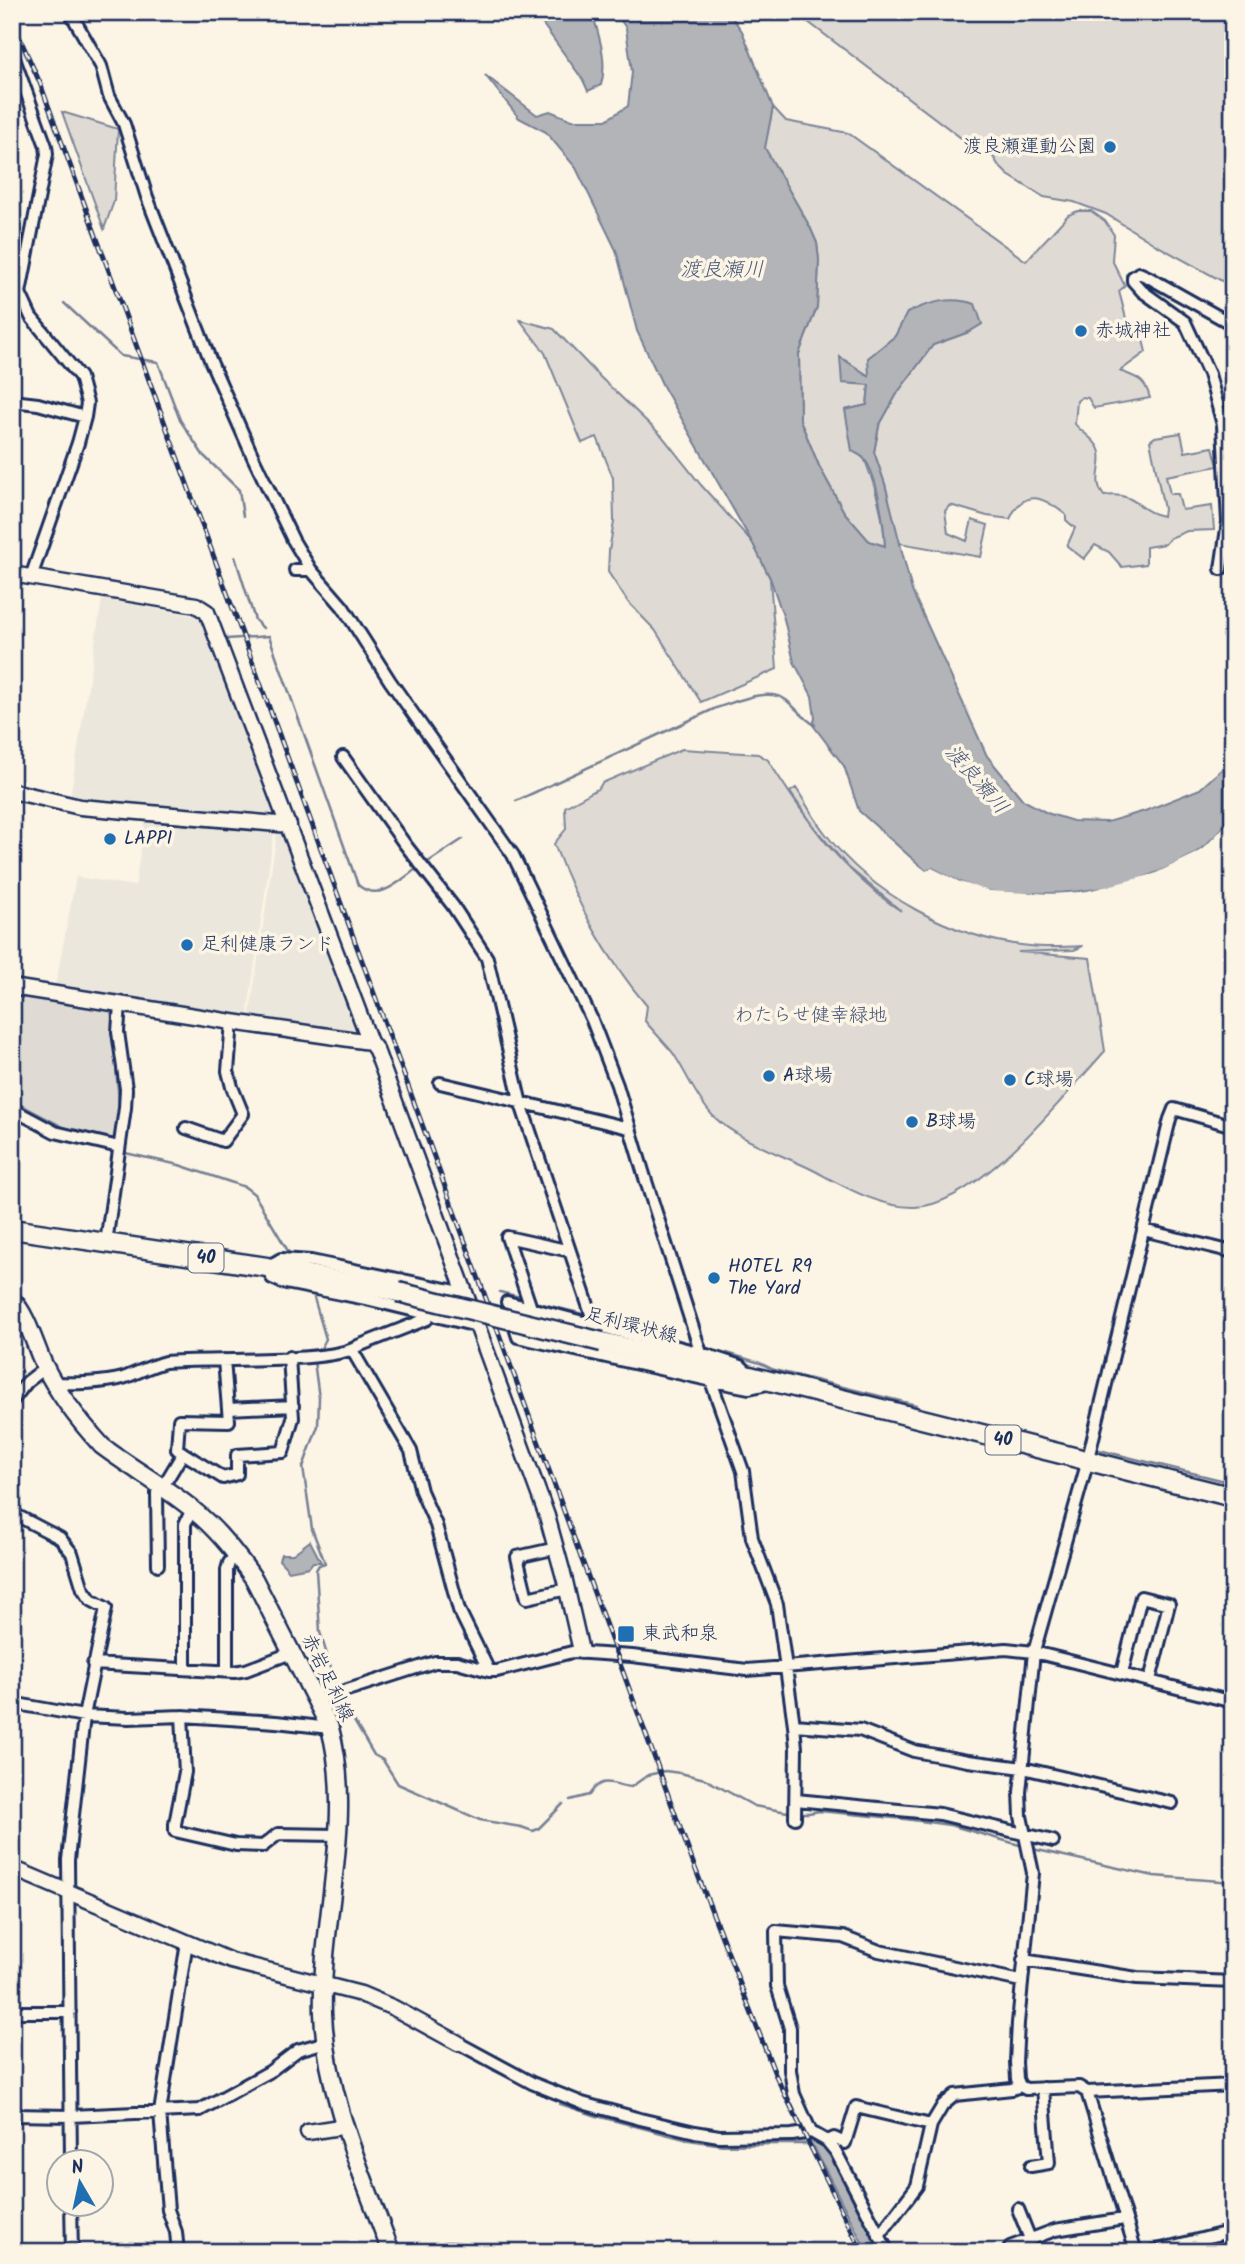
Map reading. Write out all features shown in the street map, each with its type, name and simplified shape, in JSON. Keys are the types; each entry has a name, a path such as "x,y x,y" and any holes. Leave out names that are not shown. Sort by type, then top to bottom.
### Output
{"main road":[{"name":"足利環状線","path":"12,1229 267,1267 599,1334 707,1367 1233,1497"},
{"name":"赤岩足利線","path":"12,1300 20,1311 45,1368 72,1409 102,1446 192,1509 236,1554 254,1580 330,1728 336,1751 337,1835 324,1986 326,2042 331,2077 346,2126 391,2252"}],"street":[{"path":"69,12 101,66 106,87 124,124 147,197 211,362 293,540 311,570 343,607 390,681 513,855 592,1020 617,1085 629,1129 743,1471 750,1526 777,1604 794,1725 795,1817"},
{"path":"12,53 47,154 16,280 25,307 80,377 87,403 78,443 31,578"},
{"path":"1221,569 1228,526 1228,424 1189,328 1180,317 1142,291 1133,281 1133,277 1139,273 1148,277 1233,327"},
{"path":"12,401 38,404 85,416"},
{"path":"295,570 311,570"},
{"path":"12,574 196,605 207,612 370,1042 376,1050 547,1516 581,1651"},
{"path":"343,757 453,906 486,958 522,1104 599,1334"},
{"path":"12,791 80,807 289,825"},
{"path":"12,987 370,1042"},
{"path":"106,1243 126,1089 118,1032 120,1004"},
{"path":"186,1128 223,1141 243,1114 228,1071 232,1022"},
{"path":"440,1083 629,1129"},
{"path":"12,1109 55,1132 118,1147"},
{"path":"1233,1126 1174,1110 1170,1119 1085,1471 1034,1652 1019,1804 1033,1881 1021,1981 1016,2062 1017,2079 1020,2086 1026,2089 1079,2087 1087,2092 1233,2085"},
{"path":"1143,1230 1233,1252"},
{"path":"531,1308 507,1237 570,1251"},
{"path":"466,1293 311,1261 281,1259 267,1267 272,1278 281,1282 431,1313 477,1326"},
{"path":"599,1334 531,1308 507,1302 518,1337 707,1367 749,1388 773,1383"},
{"path":"55,1383 121,1378 165,1362 315,1356 352,1350 427,1319 431,1313"},
{"path":"352,1350 411,1451 421,1491 436,1525 459,1609 489,1671"},
{"path":"224,1360 229,1421 178,1420 177,1449 223,1478 237,1474 237,1455 283,1452 293,1418 289,1357"},
{"path":"12,1401 27,1382 45,1368"},
{"path":"228,1409 293,1406"},
{"path":"158,1565 157,1493 183,1452"},
{"path":"185,1669 184,1524 192,1509"},
{"path":"12,1513 60,1538 72,1553 83,1589 91,1600 106,1608 84,1716 68,1860 71,2148"},
{"path":"557,1548 517,1557 527,1598 567,1590"},
{"path":"227,1671 226,1570 236,1554"},
{"path":"1122,1674 1141,1597 1169,1604 1150,1680"},
{"path":"316,1700 435,1662 457,1662 496,1671 581,1651 730,1669 787,1668 1006,1649 1034,1652 1233,1702"},
{"path":"93,1664 247,1670 291,1653"},
{"path":"12,1703 84,1716 182,1716 330,1728"},
{"path":"182,1716 186,1772 175,1830 236,1845 262,1846 278,1834 337,1835"},
{"path":"794,1725 860,1730 914,1751 1023,1768 1172,1803"},
{"path":"796,1802 912,1810 1053,1841"},
{"path":"12,1868 231,1961 361,1994 378,2001 559,2095 651,2122 719,2136 792,2135 811,2132 828,2141 836,2152 888,2252"},
{"path":"811,2132 794,2094 790,2070 790,2028 778,1986 776,1931 843,1937 879,1951 1021,1981"},
{"path":"178,2252 176,2232 168,2210 160,2112 187,1941"},
{"path":"1023,1960 1137,1979 1233,1982"},
{"path":"12,2012 70,2012"},
{"path":"12,2115 71,2116 200,2110 269,2072 298,2050 326,2042"},
{"path":"879,2236 917,2186 931,2125 943,2105 955,2095 1020,2086"},
{"path":"1031,2166 1049,2163 1043,2088"},
{"path":"1087,2092 1136,2252"},
{"path":"828,2141 834,2138 845,2143 856,2107 931,2125"},
{"path":"308,2132 346,2126"},
{"path":"1018,2209 1030,2239"},
{"path":"71,2218 72,2252"},
{"path":"1010,2247 1055,2230 1124,2219"},
{"path":"1150,2252 1233,2231"},
{"path":"431,2252 449,2249 487,2252"}],"shaded area":[{"path":"102,599 201,617 278,814 275,817 70,797"},
{"path":"145,821 274,832 247,1018 55,987 76,877 135,886"},
{"path":"277,832 286,834 358,1033 249,1019"}],"green space":[{"name":"渡良瀬運動公園","path":"795,12 1233,12 1233,287 1106,214 1074,202 1044,197 1008,175 985,144 973,147"},
{"path":"773,107 786,121 848,133 1026,261 1068,215 1078,211 1091,211 1105,221 1114,235 1112,260 1125,286 1119,291 1130,334 1141,332 1146,352 1120,371 1140,380 1150,398 1094,408 1088,398 1082,397 1077,401 1075,424 1099,449 1101,459 1098,480 1104,496 1124,496 1154,514 1163,516 1164,509 1150,441 1155,437 1181,433 1185,452 1213,447 1218,466 1166,476 1170,494 1178,494 1182,510 1212,506 1214,530 1187,531 1170,538 1165,544 1146,547 1146,564 1122,567 1109,552 1095,545 1084,559 1067,546 1075,528 1058,509 1035,498 1022,502 1010,519 987,516 950,505 945,511 948,533 967,541 972,520 988,525 981,557 899,543 885,484 874,452 879,426 898,392 933,345 969,332 907,313 896,336 869,358 869,376 841,358 869,384 867,405 845,410 871,476 880,510 885,546 869,541 844,512 819,466 800,420 799,354 817,307 819,260 817,243 810,227 764,148"},
{"path":"62,112 118,129 114,201 104,229"},
{"path":"520,320 554,329 662,436 754,544 770,578 777,669 701,702 655,630 628,602 608,572 614,522 613,478 597,437 582,443 545,353"},
{"name":"わたらせ健幸緑地","path":"682,749 758,754 768,760 811,824 840,858 790,792 796,788 821,828 844,855 890,894 916,910 972,934 1001,942 1043,947 1083,946 1074,950 1018,952 1090,958 1105,1051 1019,1145 966,1188 940,1202 915,1207 874,1200 747,1139 713,1116 673,1053 645,1021 647,1006 593,929 554,844 566,829 565,807 599,788 602,783","holes":["849,868 901,911 860,879"]},
{"path":"12,992 111,1008 119,1106 114,1139 111,1141 69,1130 12,1100"}],"water":[{"path":"534,12 592,12 603,58 601,85 588,91"},
{"name":"渡良瀬川","path":"615,12 728,12 742,31 773,107 765,148 817,243 817,307 799,354 800,420 819,466 844,512 869,541 885,546 880,501 870,468 862,457 852,451 845,410 867,405 869,385 842,383 840,357 869,376 868,358 895,336 907,313 940,301 957,300 975,304 982,324 969,332 933,345 898,392 879,426 874,452 885,484 912,591 987,756 1023,800 1047,813 1073,821 1107,822 1145,811 1200,789 1233,759 1233,817 1199,850 1175,865 1112,886 1069,892 992,892 966,884 933,868 926,871 859,811 844,766 813,725 815,718 812,696 794,662 784,619 770,578 663,386 637,331 616,250 576,168 546,132 519,118 485,75 537,115 550,111 572,120 606,120 628,106 632,72 626,28"},
{"path":"310,1541 321,1562 313,1562 309,1567 289,1571 279,1560 281,1554 293,1554"},
{"path":"562,2098 687,2132 803,2135 826,2143 886,2252 867,2252 814,2147 806,2144 722,2145 687,2140 560,2104"}],"pier":[{"path":"1233,817 1233,822 1207,850 1156,877 1085,895 1056,897 989,895 932,872 925,874 873,829 926,871 932,868 960,882 990,891 1055,894 1084,892 1154,874 1205,847"}],"waterway":[{"path":"64,303 121,356 158,362 180,420 203,455 239,490 243,516"},
{"path":"235,557 255,620 263,628"},
{"path":"227,639 269,636 358,885 366,890 382,891 419,867"},
{"path":"516,801 716,708 751,697 778,696 815,725"},
{"path":"425,864 463,839"},
{"path":"76,1142 111,1150"},
{"path":"121,1152 179,1165 245,1187 254,1194 288,1251"},
{"path":"500,1292 524,1298"},
{"path":"314,1298 326,1339 319,1352"},
{"path":"538,1303 583,1314"},
{"path":"596,1318 687,1343"},
{"path":"727,1353 774,1370 916,1405"},
{"path":"314,1361 319,1398 318,1426 303,1467 312,1529 325,1563 319,1565 316,1570 320,1632 338,1691"},
{"path":"1095,1449 1233,1483"},
{"path":"340,1697 374,1755 383,1760 398,1784 480,1820 533,1831 563,1804"},
{"path":"570,1800 589,1795 603,1783 631,1787 648,1775 665,1771 705,1779 754,1806 793,1813"},
{"path":"799,1813 819,1811 950,1825 1023,1846"},
{"path":"1033,1849 1154,1876 1233,1882"},
{"path":"493,2070 554,2099"}],"railway":[{"path":"12,21 40,83 692,1860 775,2074 862,2252"}],"place":[{"name":"渡良瀬運動公園","path":"1110,147"},
{"name":"赤城神社","path":"1081,331"},
{"name":"LAPPI","path":"110,839"},
{"name":"足利健康ランド","path":"187,945"},
{"name":"A球場","path":"769,1076"},
{"name":"C球場","path":"1010,1080"},
{"name":"B球場","path":"912,1122"},
{"name":"HOTEL R9 The Yard","path":"714,1278"},
{"name":"東武和泉","path":"626,1634"}]}
